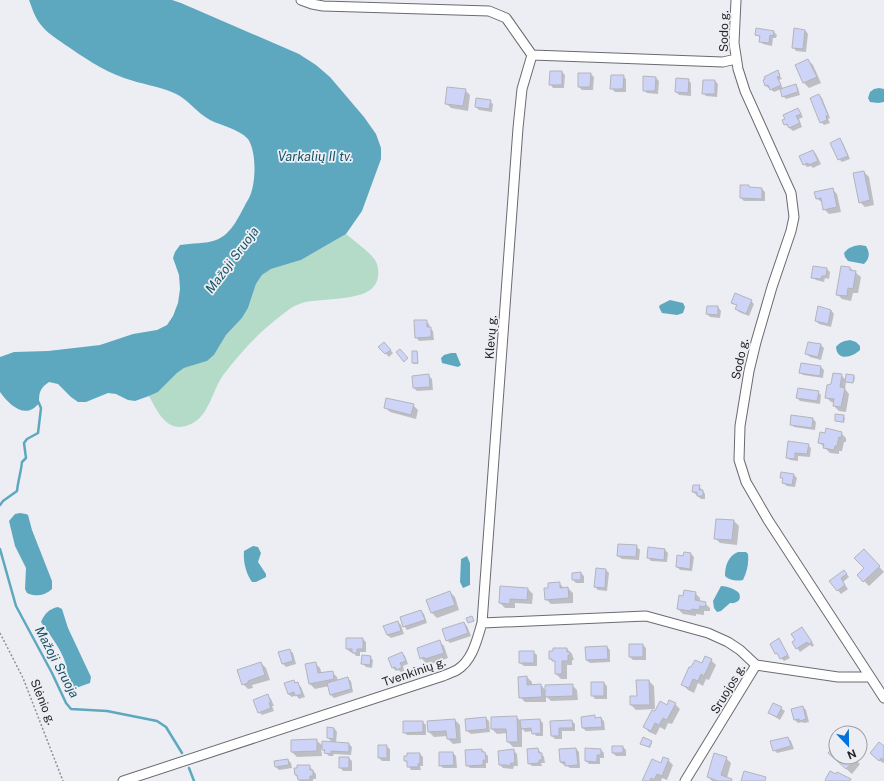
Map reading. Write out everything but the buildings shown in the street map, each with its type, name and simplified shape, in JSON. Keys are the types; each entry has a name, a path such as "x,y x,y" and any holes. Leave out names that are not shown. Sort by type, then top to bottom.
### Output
{"street":[{"path":"301,0 323,6 489,12 506,18 532,55 723,62 736,59"},
{"name":"Sodo g.","path":"736,0 734,42 736,59 746,91 794,203 794,216 791,231 756,342 749,371 740,426 738,460 746,482 768,520 884,698"},
{"name":"Klevų g.","path":"482,623 518,128 522,89 532,55"},
{"path":"482,623 646,616 708,633 728,642 740,650 756,665"},
{"name":"Tvenkinių g.","path":"123,781 448,674 458,669 467,661 474,648 482,623"},
{"name":"Sruojos g.","path":"685,781 756,665 838,677 869,677"}],"path":[{"name":"Slėnio g.","path":"0,633 23,678 63,781"}],"green space":[{"path":"346,234 370,254 376,262 378,276 373,288 365,293 355,296 310,301 292,308 266,327 237,358 220,380 207,408 197,420 183,427 176,427 160,415 149,396 158,392 184,368 207,361 214,355 226,335 242,318 248,308 256,284 262,275 271,269 301,260"}],"water":[{"name":"Varkalių II tv.","path":"29,0 172,0 181,3 299,54 316,65 330,77 364,117 376,134 381,148 381,159 362,211 346,234 301,260 271,269 262,275 256,284 248,308 242,318 226,335 214,355 207,361 184,368 158,392 135,401 128,400 116,394 108,393 86,402 78,402 58,384 49,382 42,388 39,403 34,408 24,411 13,406 0,392 0,357 14,352 48,351 100,345 133,334 157,330 167,325 173,316 178,303 180,289 179,275 173,258 175,252 180,245 216,240 232,228 249,198 253,185 253,152 248,139 244,136 235,130 210,120 188,102 174,93 116,75 71,49 43,28 35,16"},
{"path":"879,88 884,89 884,102 870,102 868,98 870,92"},
{"path":"860,245 866,246 868,251 869,255 866,262 864,264 848,261 844,253 851,247"},
{"path":"670,300 683,303 685,307 683,313 677,315 662,313 659,307 660,305"},
{"path":"850,340 856,342 860,346 860,350 853,355 846,357 839,355 836,347 842,342"},
{"path":"456,353 461,365 458,367 442,363 441,358 444,355"},
{"path":"20,513 28,515 32,530 52,581 52,589 43,594 30,594 27,593 25,589 26,568 15,546 9,521 15,514"},
{"path":"253,546 258,547 261,553 258,562 266,574 266,577 256,582 252,582 250,579 245,567 244,559 244,551"},
{"path":"738,552 746,552 748,554 747,570 743,580 729,579 725,576 729,559"},
{"path":"467,556 470,563 470,585 463,588 460,582 461,559"},
{"path":"721,586 735,590 739,593 740,598 737,602 730,603 721,611 717,612 714,608 713,601"},
{"path":"58,607 62,609 68,628 91,677 90,683 73,689 62,654 41,622 48,612"}],"waterway":[{"name":"Mažoji Sruoja","path":"0,505 17,491 22,462 26,458 24,443 27,439 38,433 41,408 38,401"},
{"name":"Mažoji Sruoja","path":"0,549 16,606 52,673 66,703 71,709 107,711 157,721 166,727 182,753"},
{"name":"Mažoji Sruoja","path":"189,768 194,781"}]}
